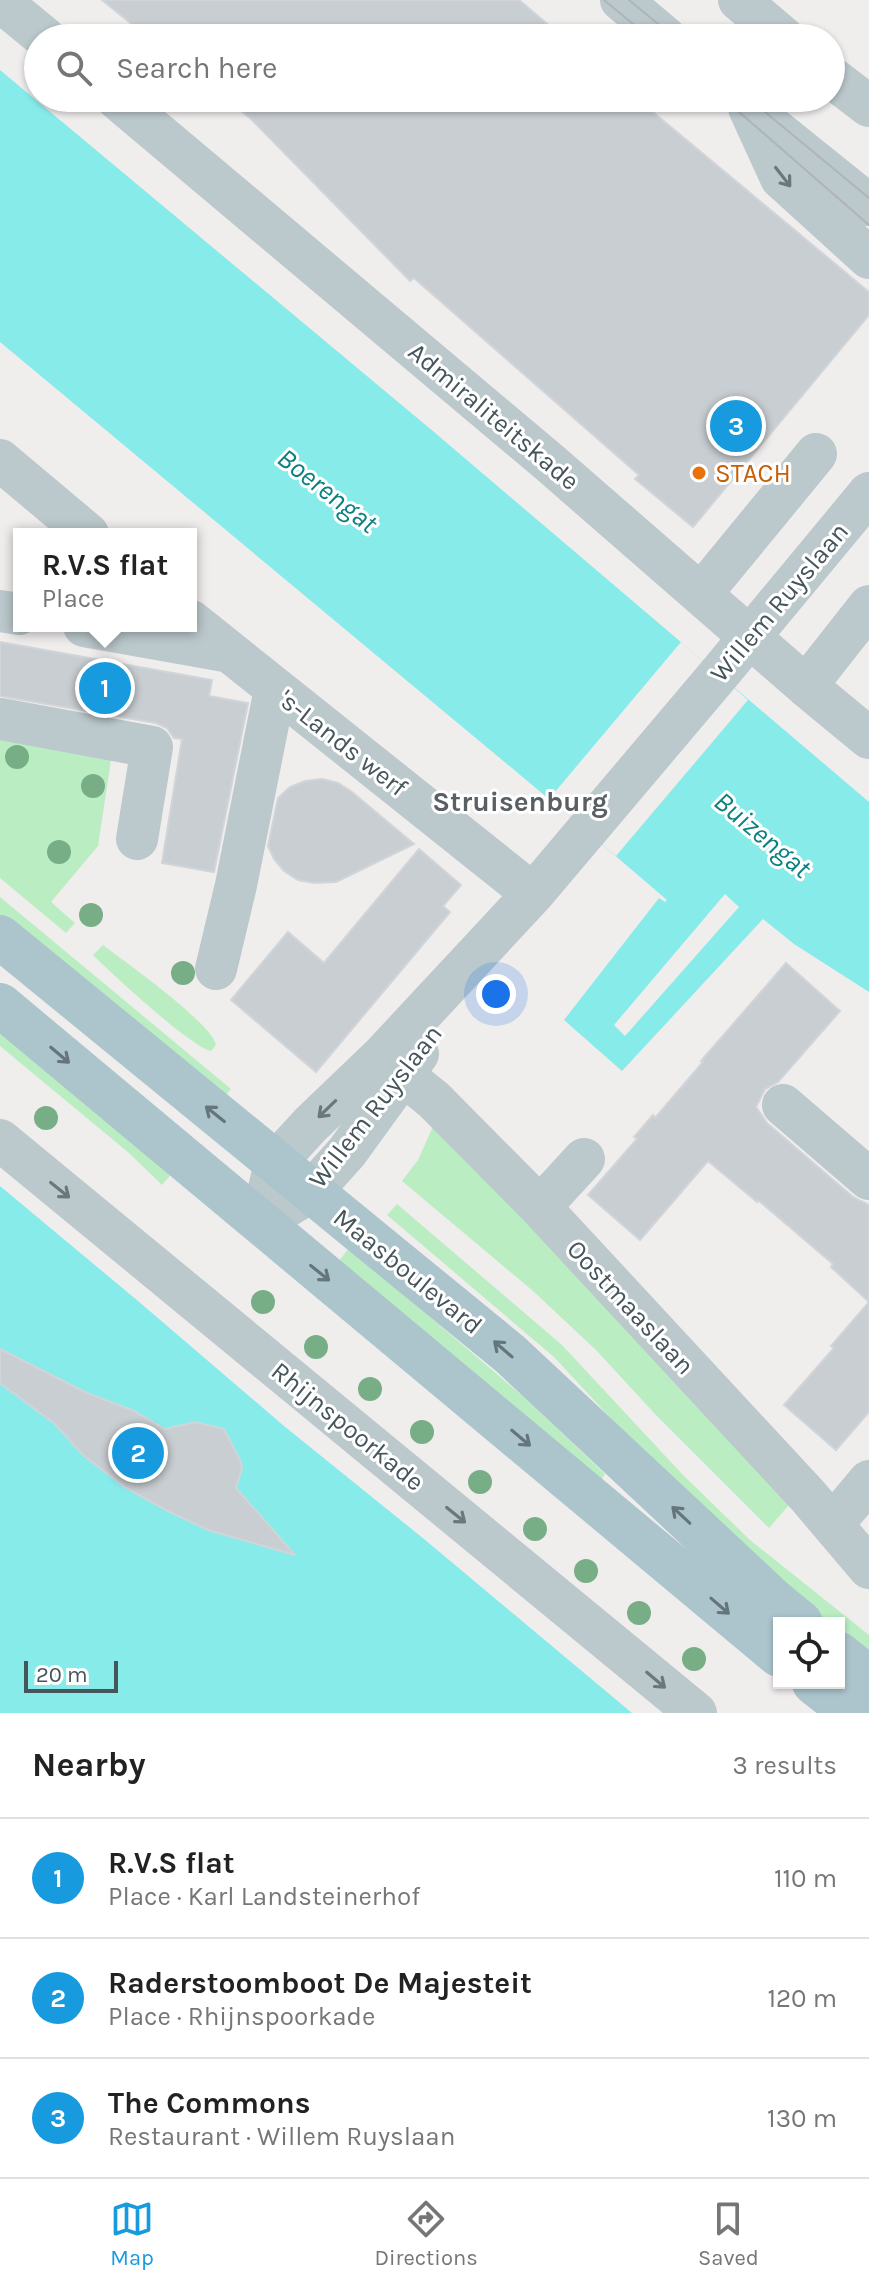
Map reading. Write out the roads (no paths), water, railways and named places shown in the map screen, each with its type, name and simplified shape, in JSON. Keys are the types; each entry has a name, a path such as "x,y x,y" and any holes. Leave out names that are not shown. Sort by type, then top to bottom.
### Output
{"main road":[{"name":"Maasboulevard","path":"0,937 510,1354 794,1617"},
{"path":"0,1005 773,1650"},
{"path":"845,1659 869,1678"},
{"path":"822,1689 852,1713"}],"street":[{"path":"621,0 649,24"},
{"path":"739,0 767,24"},
{"path":"0,1 28,24"},
{"path":"845,88 869,106"},
{"name":"Admiraliteitskade","path":"133,112 550,463 869,738"},
{"path":"748,112 781,178 869,258"},
{"path":"754,112 869,205"},
{"path":"701,594 816,454"},
{"path":"0,460 81,528"},
{"name":"Willem Ruyslaan","path":"261,1223 311,1192 347,1152 392,1066 869,493"},
{"path":"806,686 869,606"},
{"name":"'s-Lands werf","path":"197,626 533,894"},
{"path":"118,632 227,651"},
{"path":"216,969 275,689"},
{"path":"0,719 152,747 137,839"},
{"name":"Willem Ruyslaan","path":"261,1223 275,1163 311,1124 392,1066"},
{"name":"Oostmaaslaan","path":"392,1066 434,1100 540,1207 833,1524 869,1568"},
{"path":"783,1105 869,1179"},
{"name":"Rhijnspoorkade","path":"0,1140 696,1713"},
{"path":"540,1207 584,1159"},
{"path":"833,1524 869,1481"}],"water":[{"path":"0,70 24,90 24,112 50,112 434,432 869,802 869,992 794,944 763,919 622,1071 564,1020 659,898 665,902 667,900 0,342","holes":["725,894 739,907 625,1036 614,1025"]},
{"path":"0,1186 284,1426 632,1713 0,1713"}],"tram line":[{"path":"604,0 633,24"},
{"path":"629,0 658,24"},
{"path":"739,112 869,225"},
{"path":"765,112 869,198"}],"place":[{"name":"The Commons","path":"736,426"},
{"name":"STACH","path":"699,473"},
{"name":"R.V.S flat","path":"105,688"},
{"name":"Raderstoomboot De Majesteit","path":"138,1453"}],"district":[{"name":"Struisenburg","path":"520,801"}],"water label":[{"name":"Boerengat","path":"328,490"},
{"name":"Buizengat","path":"763,834"}]}
